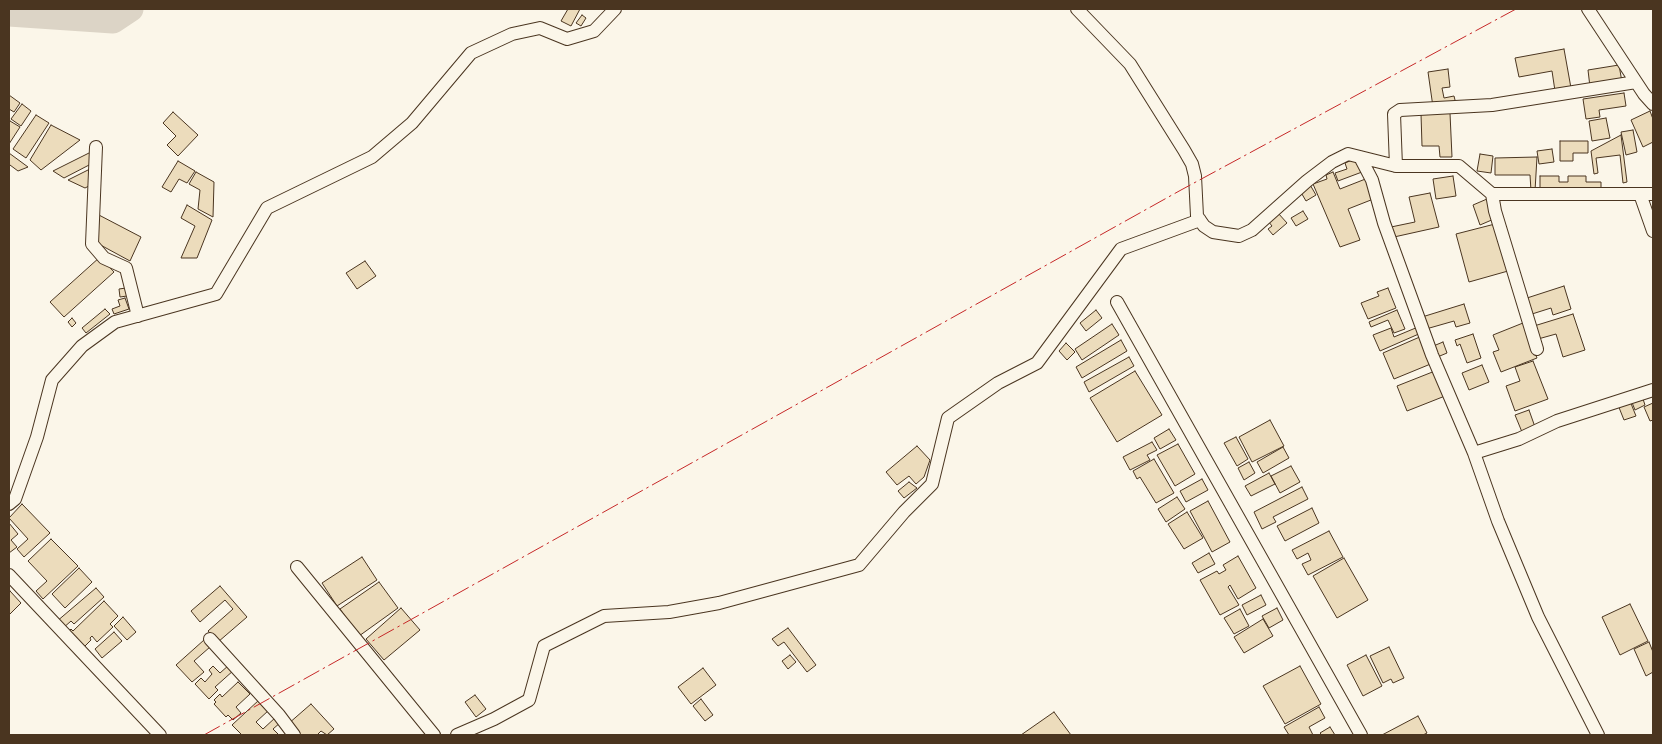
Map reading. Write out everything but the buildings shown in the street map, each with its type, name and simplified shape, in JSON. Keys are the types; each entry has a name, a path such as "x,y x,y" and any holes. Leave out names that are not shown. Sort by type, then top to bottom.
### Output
{"street":[{"path":"9,504 15,499 37,437 52,380 82,346 115,322 216,294 267,208 372,157 412,123 471,53 512,34 540,28 567,39 594,31 615,9"},
{"path":"1077,9 1130,64 1184,150 1192,164 1195,176 1196,216 1213,232 1239,236 1252,230 1307,181 1332,162 1348,154 1396,166 1459,166 1492,194 1495,211 1537,348"},
{"path":"1588,9 1636,82 1653,104"},
{"path":"1396,166 1394,114 1400,110 1492,104 1636,82"},
{"path":"96,147 92,244 104,258 126,268 138,316"},
{"path":"1360,157 1372,180 1384,223 1432,355 1474,453 1498,521 1538,617 1598,735"},
{"path":"1492,194 1647,194 1653,231"},
{"path":"457,735 494,719 529,700 544,646 604,616 669,612 719,603 859,565 904,512 932,484 948,418 998,383 1037,363 1121,249 1200,220"},
{"path":"1117,302 1361,735"},
{"path":"1474,453 1519,439 1557,421 1653,390"},
{"path":"297,568 434,735"},
{"path":"9,575 160,735"},
{"path":"210,639 279,715 294,735"}],"waterway":[{"path":"9,14 113,21 131,9"}],"power":[{"path":"204,735 1181,190 1516,9"}]}
